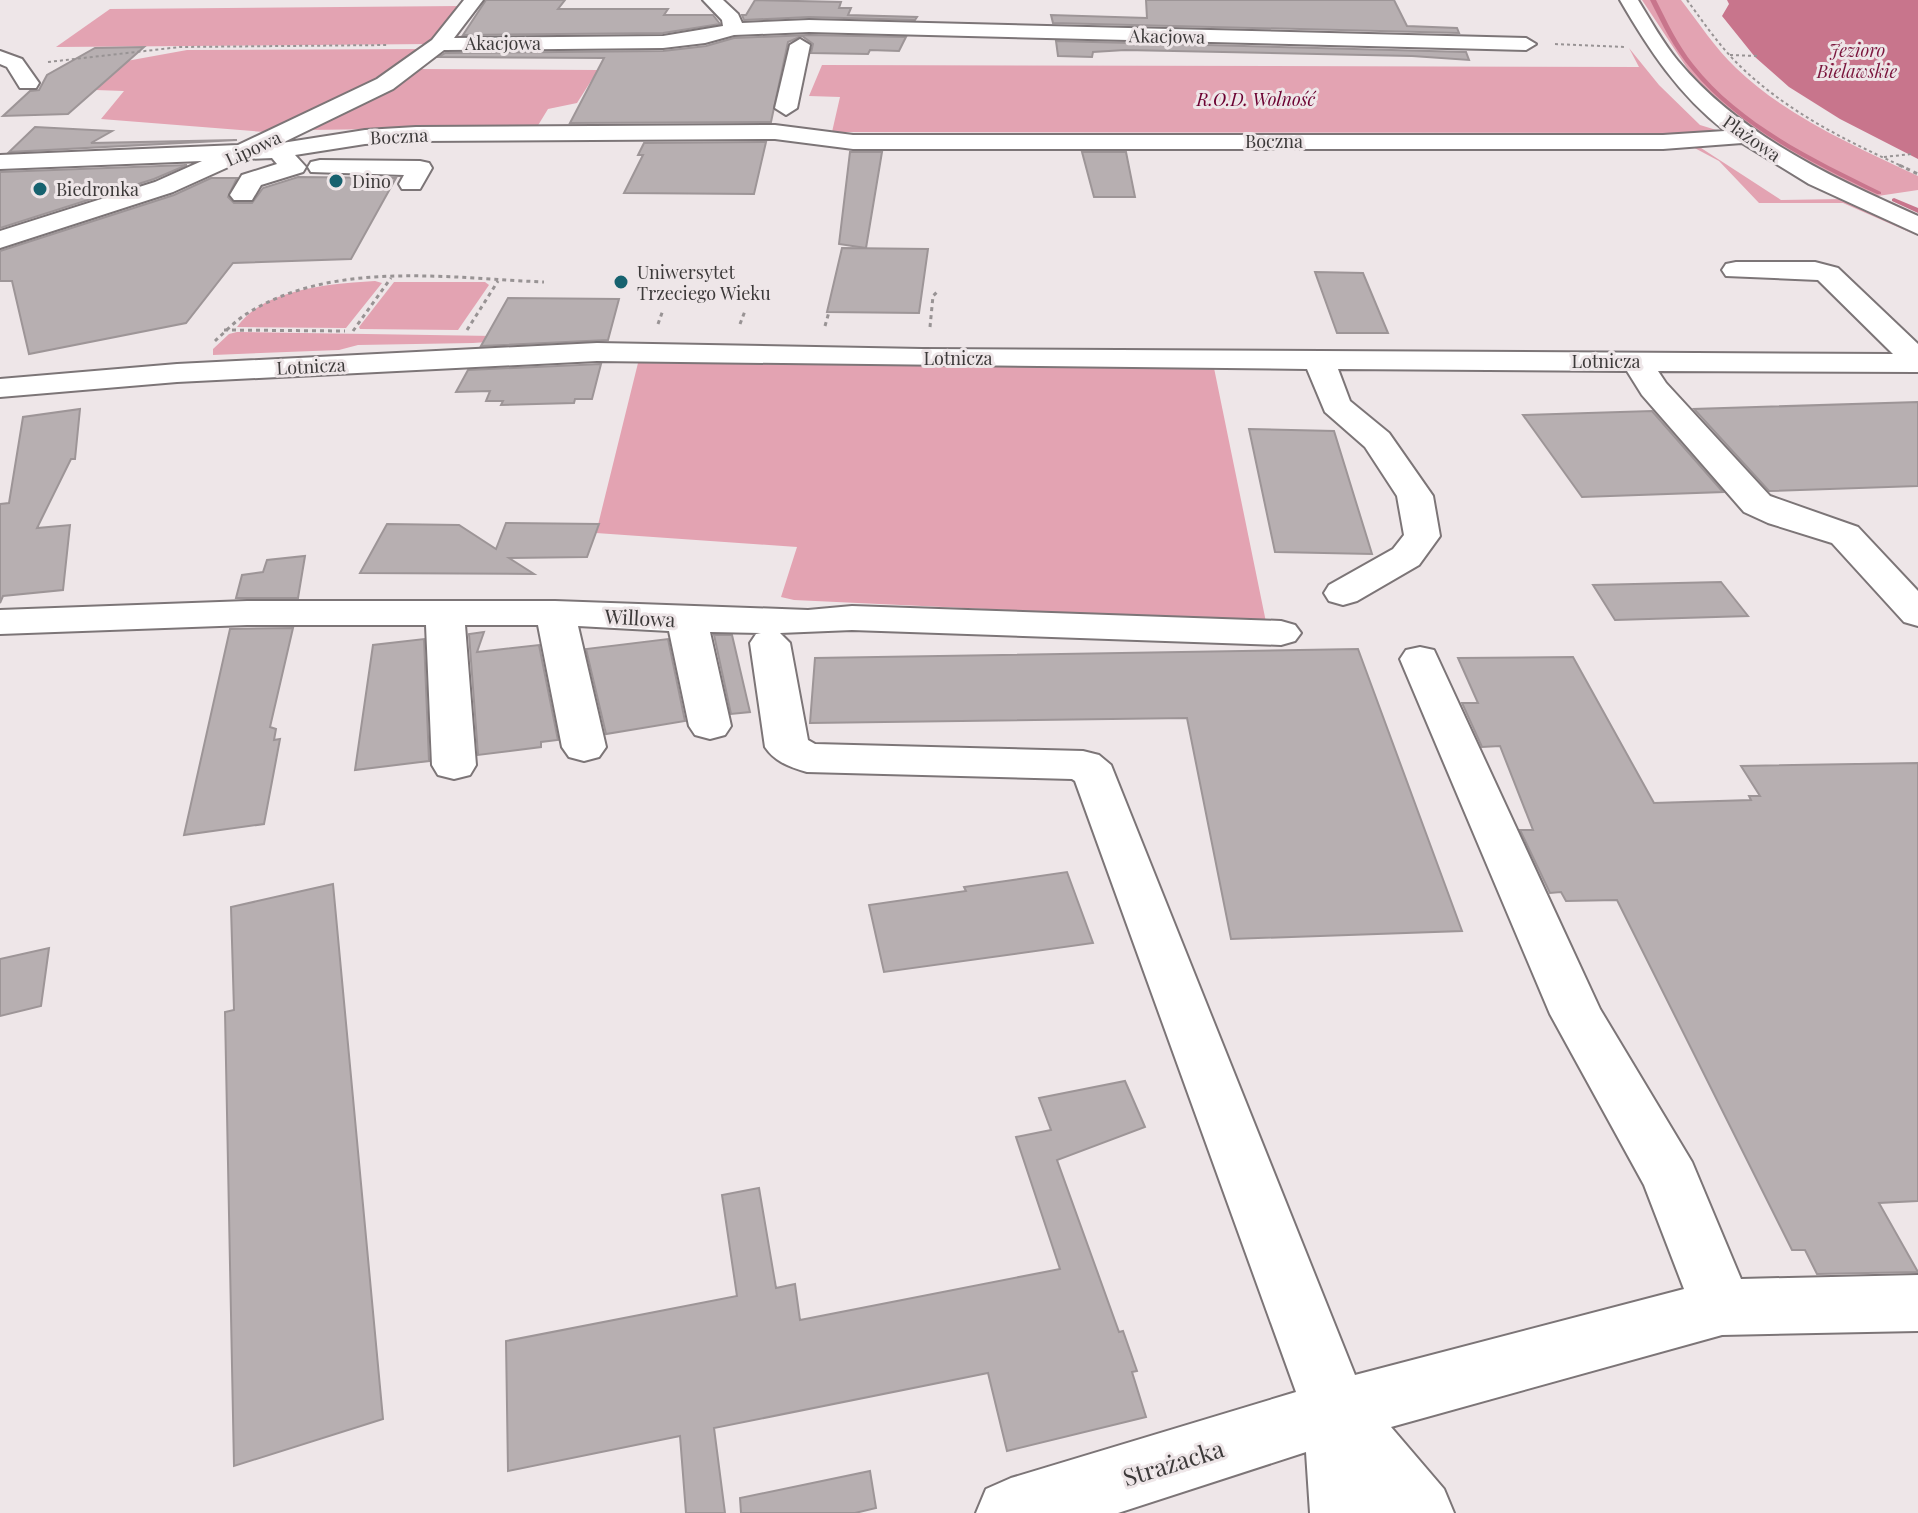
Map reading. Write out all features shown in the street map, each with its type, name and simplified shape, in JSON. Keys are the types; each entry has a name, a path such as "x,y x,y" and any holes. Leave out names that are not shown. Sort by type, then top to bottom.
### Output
{"street":[{"name":"Lipowa","path":"0,240 164,187 385,84 439,44 474,0"},
{"path":"712,0 731,18 733,29"},
{"name":"Plażowa","path":"1629,0 1674,70 1712,109 1745,136 1822,182 1918,226"},
{"name":"Akacjowa","path":"663,42 705,37 733,29 804,36"},
{"name":"Akacjowa","path":"439,44 663,42 804,36 1526,44"},
{"path":"786,108 804,36"},
{"path":"7,60 28,83"},
{"path":"553,132 568,108"},
{"path":"762,108 786,108 800,112 803,133"},
{"name":"Boczna","path":"0,162 246,150 285,159 390,135 553,132 803,133 853,142 1663,142 1745,136"},
{"path":"243,195 251,180 285,159 420,168 411,184"},
{"path":"1736,270 1815,270 1828,274 1918,362"},
{"name":"Lotnicza","path":"0,388 600,340 1319,360 1918,362"},
{"path":"1319,360 1336,405 1377,440 1415,496 1422,536 1406,557 1343,593"},
{"path":"1637,361 1653,388 1757,504 1781,515 1845,535 1918,614"},
{"name":"Willowa","path":"0,622 247,613 555,613 687,620 789,633 852,618 1281,633"},
{"path":"445,613 454,765"},
{"path":"555,613 584,747"},
{"path":"687,620 710,726"},
{"path":"789,633 787,747 807,758 1083,765 1095,775 1336,1411 1345,1513"},
{"path":"1420,659 1576,1014 1671,1179 1722,1307"},
{"name":"Strażacka","path":"1011,1513 1336,1411 1722,1307 1918,1303"},
{"path":"1336,1411 1419,1513"}],"path":[{"path":"1687,0 1729,55 1759,83 1793,107 1918,174"},
{"path":"7,60 63,61 180,47 439,44"},
{"path":"1526,44 1633,47"},
{"path":"1729,55 1758,56"},
{"path":"1883,157 1912,154"},
{"path":"224,330 353,331 391,278"},
{"path":"209,347 224,330 269,299 307,286 391,278 544,282"},
{"path":"465,333 498,280"},
{"path":"930,327 933,296 938,291"},
{"path":"660,319 663,310"},
{"path":"742,320 745,311"},
{"path":"826,321 829,312"}],"green space":[{"path":"1642,0 1681,0 1721,52 1756,85 1822,129 1918,176 1918,190 1871,197 1765,140 1731,114 1689,71"},
{"path":"460,6 430,44 56,47 110,9"},
{"name":"R.O.D. Wolność","path":"1629,48 1659,85 1700,125 1726,133 1697,136 1692,133 832,132 840,97 809,96 822,65 1639,67"},
{"path":"425,49 379,81 277,133 101,119 124,91 67,89 121,62 187,50"},
{"path":"418,69 598,70 577,103 548,109 537,127 307,130"},
{"path":"1689,145 1698,146 1781,200 1842,199 1918,236 1843,203 1759,203 1719,161"},
{"path":"375,281 382,283 346,328 237,327 249,314 281,296 300,290"},
{"path":"394,282 485,282 489,285 458,330 360,329"},
{"path":"229,334 564,337 473,343 358,345 339,350 213,355 213,349"},
{"path":"638,363 1214,368 1266,622 794,600 781,597 797,547 596,533"}],"water":[{"name":"Jezioro Bielawskie","path":"1727,0 1918,0 1918,159 1840,119 1789,87 1755,57 1722,16 1729,4"}],"building":[{"path":"486,0 565,0 558,9 668,9 664,15 713,15 720,24 663,33 463,35"},
{"path":"755,0 841,2 839,8 851,8 848,15 917,17 915,20 809,17 744,20 742,15 746,15"},
{"path":"1146,0 1394,0 1407,26 1457,28 1459,33 1053,23 1051,15 1147,18"},
{"path":"809,35 906,37 899,51 870,50 868,54 811,53 813,44 802,36 788,42 771,122 570,123 604,58 439,57 445,53 663,51 706,46 734,38"},
{"path":"1056,41 1466,52 1469,60 1125,50 1093,52 1092,57 1058,56"},
{"path":"144,47 68,114 3,116 30,91 39,90 47,75 95,48"},
{"path":"35,127 112,131 91,143 237,140 9,152"},
{"path":"766,142 754,194 624,193 643,155 638,155 644,143"},
{"path":"850,152 882,152 866,248 839,244"},
{"path":"1082,152 1126,152 1135,197 1094,197"},
{"path":"187,165 154,179 0,228 0,172"},
{"path":"298,177 396,178 351,259 233,263 186,323 29,354 12,281 0,281 0,251 174,195 211,178 237,178 228,197 234,203 252,203 263,188"},
{"path":"842,248 928,249 919,313 827,312"},
{"path":"1315,272 1363,273 1388,333 1337,333"},
{"path":"508,298 619,299 608,340 481,346"},
{"path":"601,364 592,399 575,399 574,403 501,405 503,401 486,401 490,391 456,392 468,370"},
{"path":"1918,402 1918,486 1769,491 1694,409"},
{"path":"80,409 75,459 71,459 37,528 70,525 63,590 3,596 0,603 0,504 9,503 23,417"},
{"path":"1652,411 1723,492 1582,497 1523,415"},
{"path":"1249,429 1334,431 1372,554 1275,552"},
{"path":"506,523 599,524 587,557 509,558 534,574 360,573 387,524 459,525 496,549"},
{"path":"305,556 298,598 236,598 242,575 263,572 267,560"},
{"path":"1721,582 1748,616 1615,620 1593,585"},
{"path":"293,628 270,727 276,729 274,740 280,739 264,824 184,835 230,629"},
{"path":"484,632 477,652 539,645 558,740 541,742 541,747 478,755 469,634"},
{"path":"714,635 732,635 750,712 731,714"},
{"path":"424,639 429,761 355,770 373,645"},
{"path":"668,639 685,721 606,734 586,649"},
{"path":"1358,649 1462,931 1231,939 1187,718 810,723 815,658"},
{"path":"1573,657 1654,803 1751,800 1749,796 1760,796 1741,766 1918,763 1918,1201 1879,1203 1918,1272 1817,1274 1805,1250 1792,1250 1617,900 1566,901 1561,892 1550,893 1520,830 1533,830 1500,746 1482,747 1462,703 1478,703 1458,658"},
{"path":"1067,872 1093,943 884,972 869,905"},
{"path":"333,884 383,1419 234,1466 225,1012 234,1010 231,907"},
{"path":"49,948 41,1006 0,1016 0,959"},
{"path":"1125,1081 1145,1127 1057,1160 1119,1332 1123,1331 1137,1371 1132,1372 1146,1417 1007,1451 988,1373 714,1428 725,1513 686,1513 680,1436 508,1471 506,1341 737,1296 722,1195 759,1188 776,1288 795,1284 800,1320 1060,1269 1016,1137 1051,1130 1039,1098"},
{"path":"870,1471 876,1508 855,1513 741,1513 740,1498"}],"waterway":[{"path":"1653,0 1688,61 1734,108 1804,155 1879,193"},
{"path":"1894,200 1918,211"}],"place":[{"name":"Dino","path":"336,181"},
{"name":"Biedronka","path":"40,189"},
{"name":"Uniwersytet Trzeciego Wieku","path":"621,282"}]}
